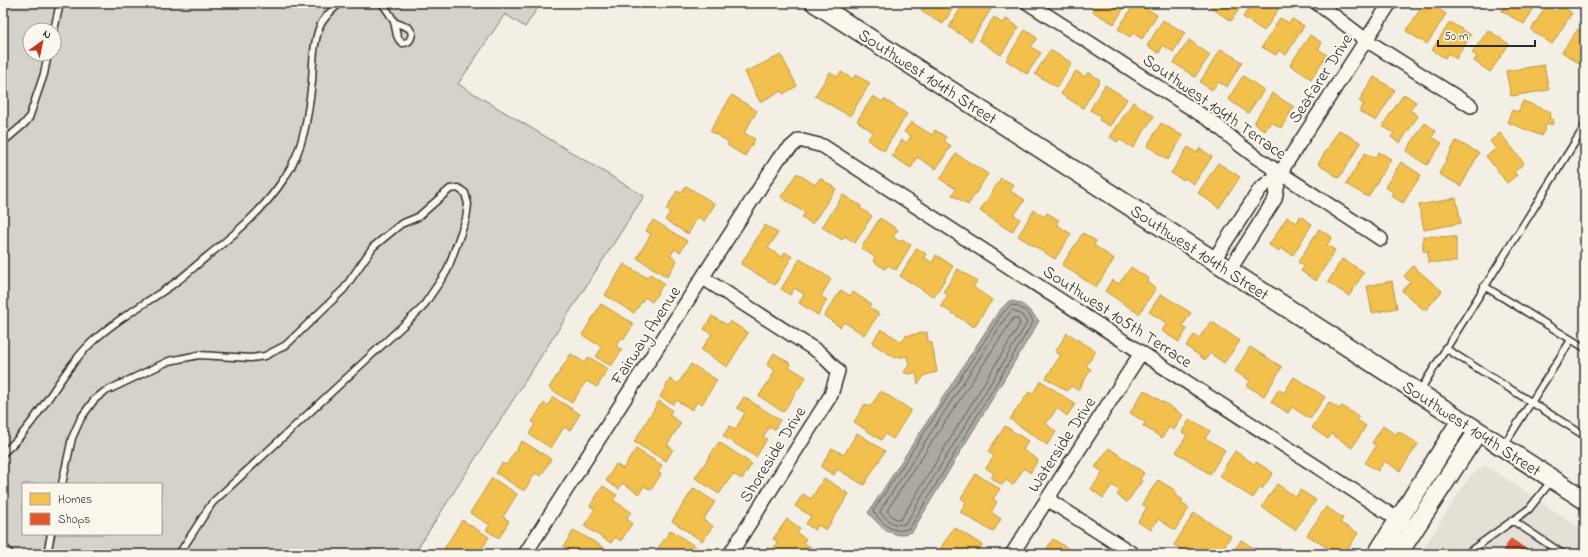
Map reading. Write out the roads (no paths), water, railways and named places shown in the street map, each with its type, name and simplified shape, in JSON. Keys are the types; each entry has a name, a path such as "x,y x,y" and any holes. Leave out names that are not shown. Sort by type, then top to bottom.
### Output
{"main road":[{"name":"Southwest 104th Street","path":"815,3 1585,500"},
{"path":"1377,554 1461,420"},
{"path":"1398,554 1478,431"}],"street":[{"name":"Southwest 104th Terrace","path":"1028,3 1214,123 1240,145 1280,173 1381,239"},
{"path":"1317,3 1366,40 1471,106"},
{"name":"Seafarer Drive","path":"1213,260 1260,189 1280,173 1390,3"},
{"name":"Fairway Avenue","path":"525,554 703,278 778,158 799,140"},
{"name":"Southwest 105th Terrace","path":"799,140 823,146 1413,530"},
{"name":"Seafarer Drive","path":"1228,271 1275,199 1280,173"},
{"name":"Shoreside Drive","path":"703,278 820,353 838,371 831,394 730,554"},
{"name":"Waterside Drive","path":"1012,554 1141,353"},
{"path":"1047,499 1133,554"}],"lane":[{"path":"56,22 60,3"},
{"path":"3,453 15,443 65,372 90,344 109,326 173,284 233,236 258,213 285,178 301,145 311,84 314,45 321,25 331,11 340,3"},
{"path":"382,3 394,22"},
{"path":"3,142 29,118 44,74 46,62"},
{"path":"1418,393 1585,126"},
{"path":"62,483 72,438 81,418 94,400 104,392 169,360 199,355 251,358 264,356 286,345 344,289 373,247 401,224 418,217 450,189 458,188 465,193 468,204 466,219 447,271 422,308 212,503 179,554"},
{"path":"1484,286 1585,348"},
{"path":"1503,447 1572,340"},
{"path":"1445,348 1585,436"},
{"path":"1466,554 1529,509 1553,479"},
{"path":"1512,520 1563,554"},
{"path":"46,554 51,535"},
{"path":"3,545 10,554"}],"water":[{"path":"1009,301 1014,301 1022,305 1039,321 912,532 899,535 886,531 868,513 999,311"}]}
